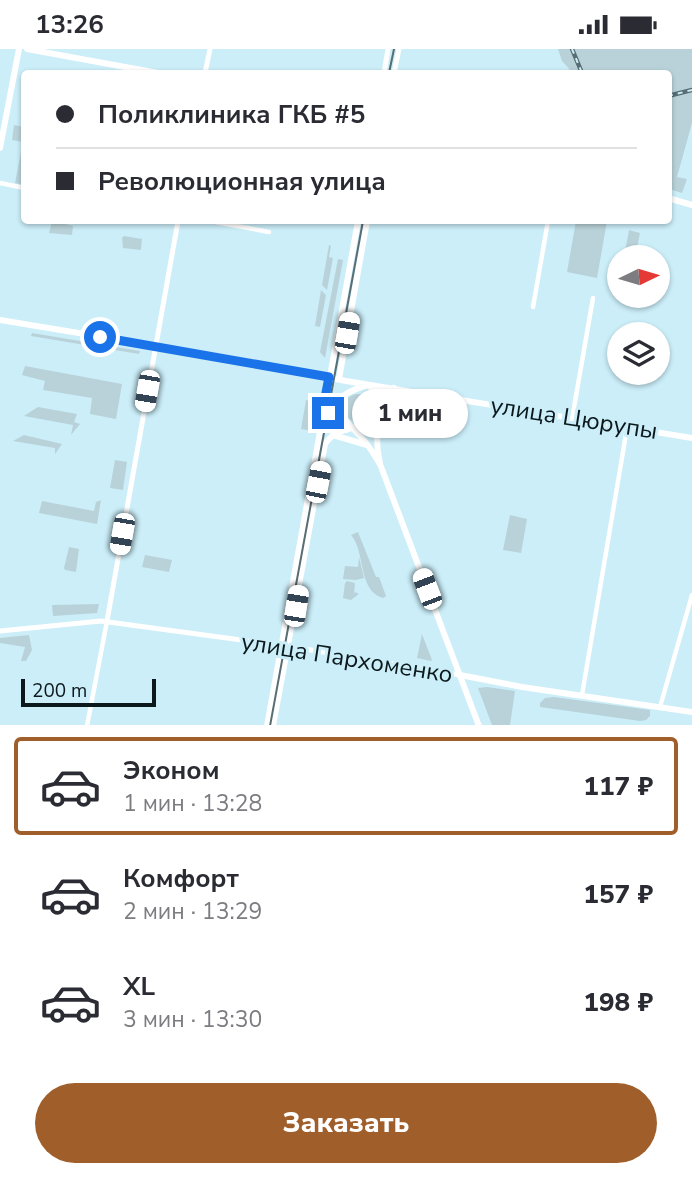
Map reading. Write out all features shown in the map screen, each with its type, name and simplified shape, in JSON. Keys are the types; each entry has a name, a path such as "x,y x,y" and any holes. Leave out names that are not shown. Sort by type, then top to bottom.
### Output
{"main road":[{"path":"0,148 19,49"},
{"path":"27,49 142,70"},
{"path":"672,199 692,205"},
{"path":"273,725 318,437 357,224"},
{"path":"339,379 366,224"},
{"name":"улица Цюрупы","path":"0,320 692,438"},
{"path":"381,406 376,391 369,385 352,390 340,402 341,416 380,464 479,725"},
{"path":"380,464 377,436 379,416 381,406 394,388"},
{"path":"323,408 351,428"},
{"path":"267,725 325,443 333,435 367,425 379,416"},
{"path":"333,435 367,445"},
{"name":"улица Пархоменко","path":"460,675 692,712"}],"street":[{"path":"206,70 210,49"},
{"path":"384,70 388,49"},
{"path":"395,70 399,49"},
{"path":"0,183 21,187"},
{"path":"88,725 177,224"},
{"path":"226,224 269,232"},
{"path":"533,307 547,224"},
{"path":"572,419 593,298"},
{"path":"582,695 627,428"},
{"path":"660,708 692,595"},
{"name":"улица Пархоменко","path":"0,631 107,621 285,646 460,675"}],"shaded area":[{"path":"558,49 692,49 692,123 677,177 687,179 682,193 672,190 672,70 570,70 562,61"},
{"path":"14,125 21,126 21,142 12,140"},
{"path":"21,152 21,184 15,183"},
{"path":"51,224 73,226 72,235 49,233"},
{"path":"575,224 606,224 597,278 567,272"},
{"path":"629,230 640,233 638,245 626,245"},
{"path":"124,236 142,239 141,250 123,248"},
{"path":"329,245 329,257 333,258 327,290 322,285"},
{"path":"338,259 343,260 325,358 320,352"},
{"path":"321,290 326,295 320,327 315,326"},
{"path":"32,333 140,351 139,354 31,336"},
{"path":"25,366 122,384 116,419 90,414 92,398 43,390 45,381 22,375"},
{"path":"358,394 368,398 372,408 368,418 358,422 348,418 344,408 348,398"},
{"path":"306,400 318,402 313,431 301,429"},
{"path":"38,407 77,414 74,422 80,424 71,435 73,425 24,416"},
{"path":"24,435 62,444 55,454 55,448 13,441"},
{"path":"115,460 127,462 123,490 110,488"},
{"path":"101,500 97,524 39,513 42,501 94,511 96,502"},
{"path":"510,515 527,519 521,553 503,550"},
{"path":"358,532 376,577 379,577 386,596 383,598 375,594 365,579 359,551 351,535"},
{"path":"69,547 79,549 76,572 64,568"},
{"path":"145,555 172,560 169,572 142,567"},
{"path":"359,557 364,578 343,579 345,566 358,567"},
{"path":"347,581 355,583 354,594 359,594 351,600 343,598"},
{"path":"99,604 97,613 53,616 52,605"},
{"path":"422,634 432,660 431,661 417,658"},
{"path":"29,635 32,650 26,661 21,661 25,647 0,643 0,638"},
{"path":"478,688 515,691 510,725 492,725"},
{"path":"545,698 650,710 650,716 640,721 540,707"}],"tram line":[{"path":"390,70 394,49"},
{"path":"270,725 362,224"}],"railway":[{"path":"572,49 581,70"},
{"path":"672,95 692,90"}],"route":[{"path":"100,337 329,377 323,408 328,413"}]}
